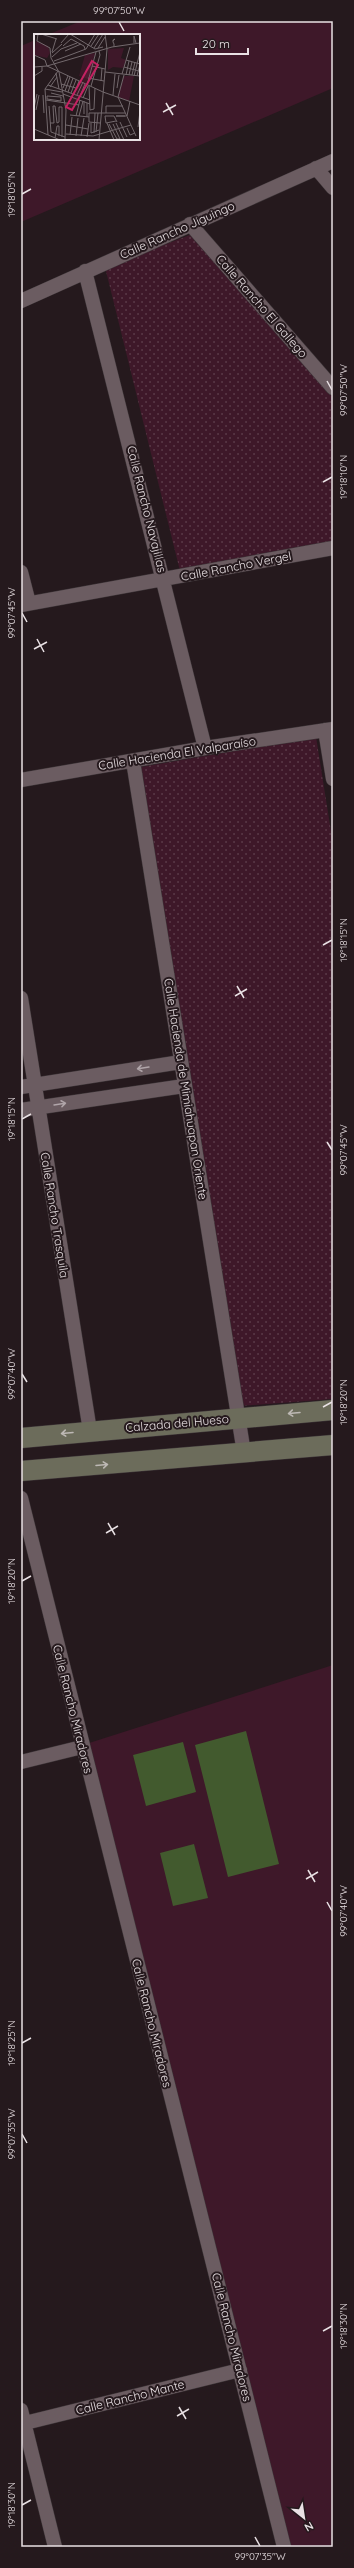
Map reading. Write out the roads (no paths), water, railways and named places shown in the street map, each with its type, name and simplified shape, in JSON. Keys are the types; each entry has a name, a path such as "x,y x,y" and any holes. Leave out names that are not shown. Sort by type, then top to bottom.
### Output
{"main road":[{"name":"Calzada del Hueso","path":"21,1438 333,1410"},
{"path":"21,1471 333,1445"}],"street":[{"name":"Calle Rancho Jiguingo","path":"21,301 333,161"},
{"path":"316,168 333,188"},
{"name":"Calle Rancho El Gallego","path":"190,224 333,388"},
{"name":"Calle Rancho Navajillas","path":"85,271 165,580 205,748"},
{"name":"Calle Rancho Vergel","path":"25,604 165,580 333,548"},
{"path":"21,572 25,604"},
{"path":"329,729 333,779"},
{"name":"Calle Hacienda El Valparaíso","path":"21,780 205,748 329,729"},
{"name":"Calle Hacienda de Mimiahuapan Oriente","path":"133,761 244,1453"},
{"name":"Calle Rancho Trasquila","path":"21,998 28,1086 39,1107 90,1431"},
{"path":"28,1086 181,1062"},
{"path":"21,1110 184,1086"},
{"name":"Calle Rancho Miradores","path":"21,1498 82,1747 284,2547"},
{"path":"21,1762 82,1747"},
{"name":"Calle Rancho Mante","path":"22,2419 240,2370"},
{"path":"22,2419 55,2547"}]}
